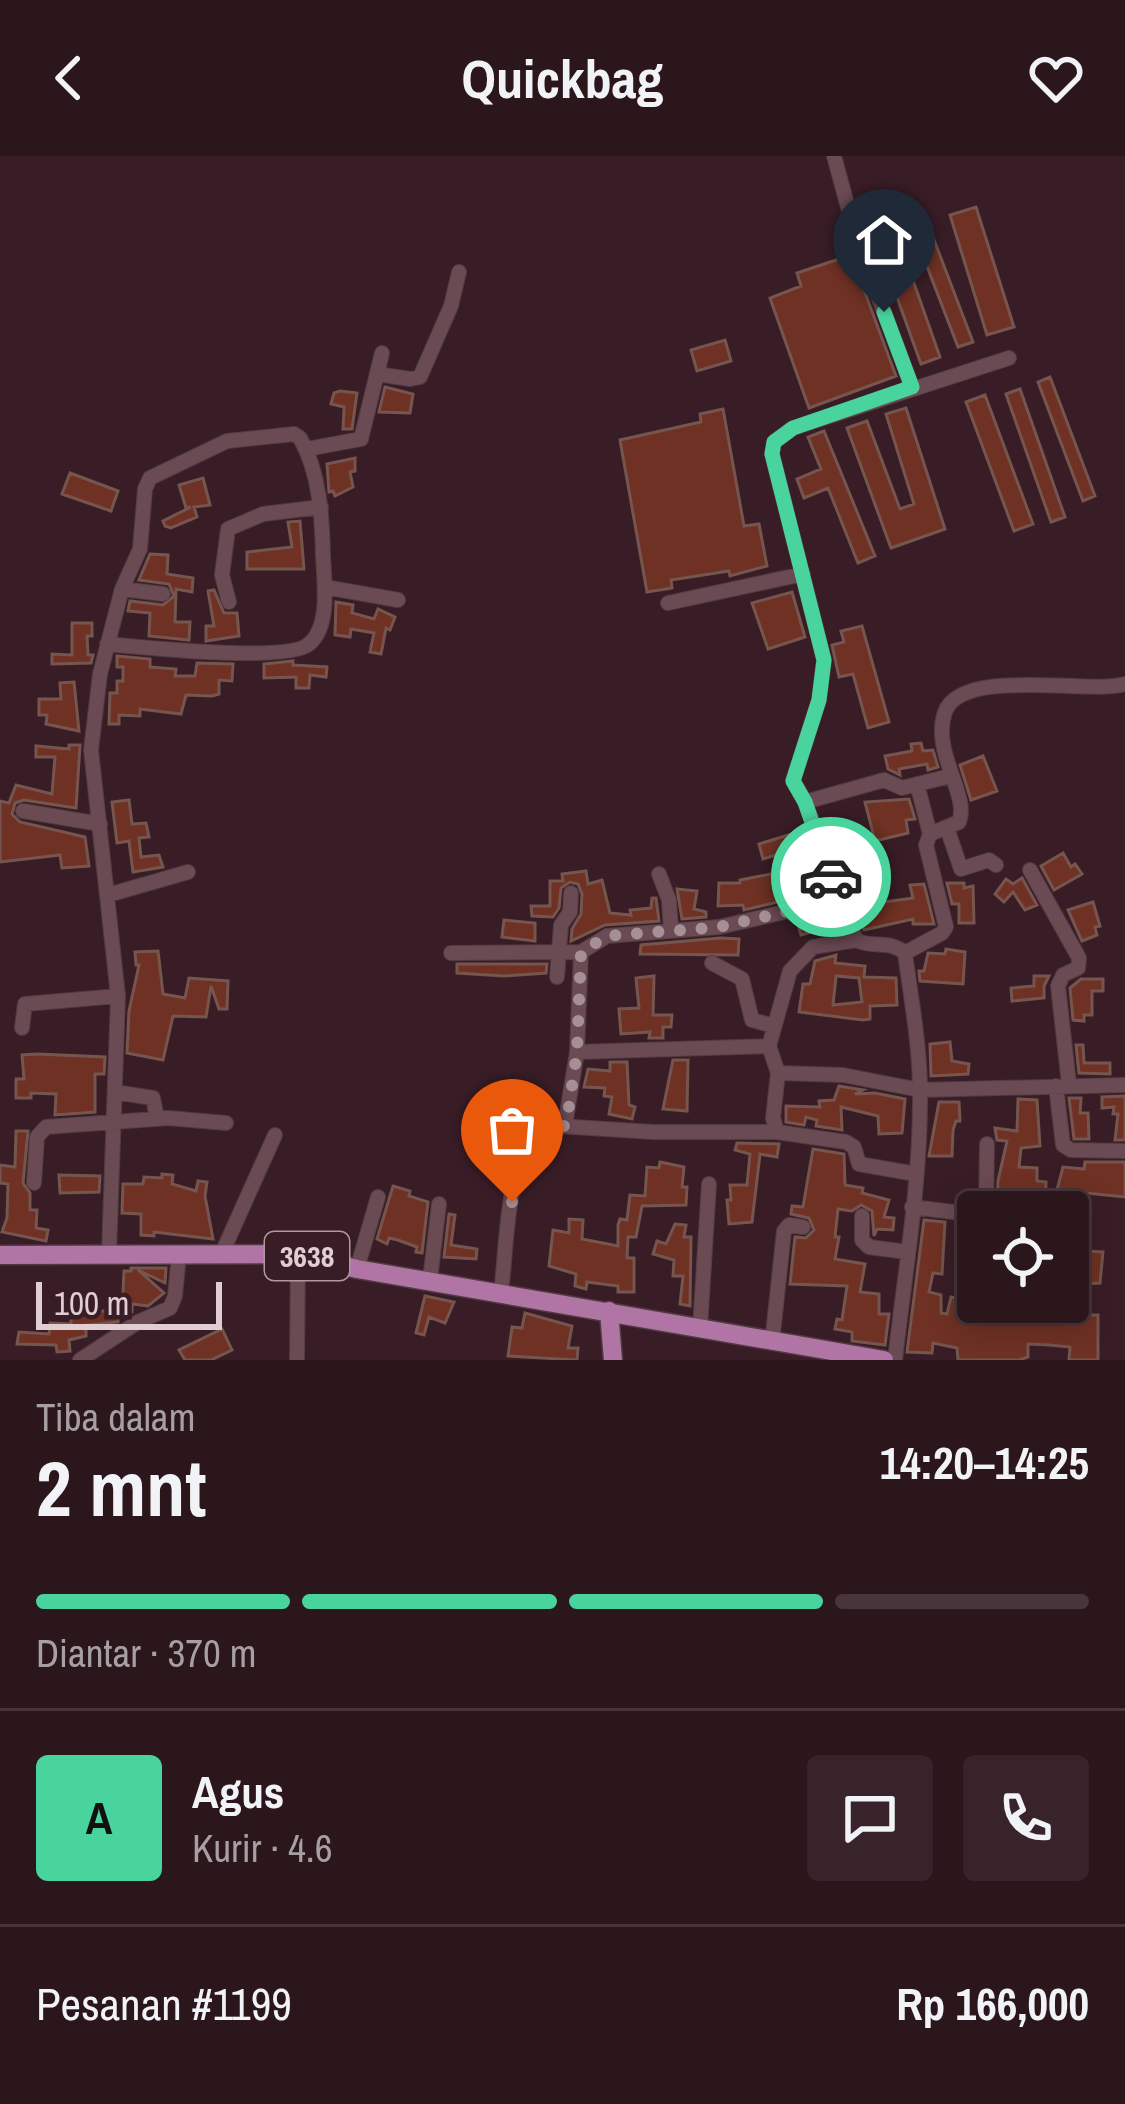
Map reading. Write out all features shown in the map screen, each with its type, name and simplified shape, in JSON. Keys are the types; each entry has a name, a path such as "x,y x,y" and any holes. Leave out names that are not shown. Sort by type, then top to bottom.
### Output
{"main road":[{"name":"3638","path":"0,1255 298,1254 358,1269 884,1360"},
{"path":"609,1311 613,1360"}],"street":[{"path":"834,156 856,237 912,387"},
{"path":"377,374 420,377 451,306 459,272"},
{"path":"307,449 362,440 382,353"},
{"path":"856,940 793,781 819,700 824,660 774,470 774,442 793,428 1009,358"},
{"path":"107,644 206,652 301,649 317,634 325,587 321,507 307,449 294,434 227,442 156,474 145,489 140,549 122,589 107,644 91,750 118,996 109,1253"},
{"path":"229,602 221,575 228,529 263,514 321,507"},
{"path":"668,603 803,574"},
{"path":"325,587 398,600"},
{"path":"122,589 163,594"},
{"path":"930,834 959,822 963,812 950,776 943,722 947,706 956,698 999,687 1125,684"},
{"path":"805,802 884,780 902,788 950,776"},
{"path":"905,953 946,927 916,784"},
{"path":"23,811 100,824"},
{"path":"947,828 961,869 989,860 996,866"},
{"path":"1030,869 1079,958 1078,968 1060,978 1058,986 1063,1145 1071,1150 1125,1151"},
{"path":"108,896 188,872"},
{"path":"659,874 669,900 671,930"},
{"path":"557,976 561,925 572,906 571,893"},
{"path":"451,953 581,952 607,936 719,927 842,899"},
{"path":"777,1132 773,1118 778,1073 769,1046 786,982 797,960 813,947 856,940 891,944 905,953"},
{"path":"566,1126 577,1052 581,952"},
{"path":"895,1360 916,1174 920,1090 905,953"},
{"path":"712,963 742,979 752,1020 774,1026"},
{"path":"22,1028 25,1004 118,996"},
{"path":"577,1052 769,1046"},
{"path":"778,1073 843,1076 920,1090 1125,1085"},
{"path":"115,1092 153,1098 157,1119"},
{"path":"34,1183 37,1138 42,1130 157,1119 226,1123"},
{"path":"501,1292 520,1152 542,1125 653,1132 777,1132 850,1143 859,1164 916,1174"},
{"path":"222,1253 275,1135"},
{"path":"984,1191 987,1144"},
{"path":"700,1328 710,1184"},
{"path":"358,1269 378,1197"},
{"path":"430,1280 439,1204"},
{"path":"912,1207 957,1211"},
{"path":"862,1216 862,1240 869,1247 907,1252"},
{"path":"772,1343 784,1231 790,1226 803,1227"},
{"path":"80,1360 138,1322 170,1308 176,1296 179,1254"},
{"path":"297,1360 298,1254"}],"building":[{"path":"976,207 1014,327 987,335 950,215"},
{"path":"928,224 973,342 958,347 913,230"},
{"path":"896,232 940,357 921,364 876,239"},
{"path":"851,255 896,376 809,408 770,298 801,286 797,273"},
{"path":"725,340 731,361 697,371 691,350"},
{"path":"1050,377 1095,496 1083,501 1038,382"},
{"path":"385,387 413,394 410,413 379,412"},
{"path":"1020,389 1065,517 1051,522 1006,394"},
{"path":"334,393 357,393 352,429 343,429 344,407 331,404"},
{"path":"985,395 1033,524 1014,531 966,402"},
{"path":"906,408 945,529 891,548 847,428 867,421 900,509 914,504 886,414"},
{"path":"723,409 744,526 759,524 767,566 730,576 729,571 671,580 672,588 647,592 620,440 701,422 700,414"},
{"path":"824,431 875,556 858,563 828,488 804,498 797,479 821,469 808,437"},
{"path":"355,458 355,471 350,472 353,487 335,496 329,492 327,464"},
{"path":"70,473 118,491 111,511 62,494"},
{"path":"203,478 210,505 194,507 197,517 165,526 163,521 191,507 186,508 179,485"},
{"path":"300,521 304,569 247,569 247,552 292,547 288,522"},
{"path":"150,554 168,555 167,574 193,578 192,592 176,589 175,622 190,622 189,640 149,636 150,613 128,611 130,601 163,605 174,596 169,584 139,580"},
{"path":"214,590 224,613 237,613 239,636 206,641 206,626 214,626 208,591"},
{"path":"792,592 805,637 768,649 752,603"},
{"path":"336,602 353,605 352,613 374,619 378,609 395,617 390,630 386,628 381,654 370,652 374,633 351,629 350,637 335,635"},
{"path":"72,623 92,623 92,636 87,636 91,663 52,664 52,654 72,655"},
{"path":"862,626 889,722 868,728 853,674 839,677 832,645 844,642 841,631"},
{"path":"117,656 150,659 150,667 176,669 175,676 195,676 197,663 233,664 232,681 219,680 219,694 186,695 181,714 140,709 140,716 119,715 119,724 109,724 110,693 117,693 117,681 123,681"},
{"path":"293,661 293,665 327,667 326,677 310,675 309,688 296,688 296,677 264,678 264,664"},
{"path":"74,682 79,731 46,724 47,715 39,715 39,699 61,699 60,683"},
{"path":"921,743 923,751 933,750 938,767 899,769 900,775 888,769 885,756 912,751 911,744"},
{"path":"69,745 80,745 76,808 24,800 15,803 12,814 20,822 85,837 89,866 62,868 60,855 0,862 0,801 9,803 16,785 52,794 55,757 36,757 36,746 69,749"},
{"path":"983,756 997,791 971,800 960,765"},
{"path":"909,799 915,819 906,820 908,833 875,841 865,802"},
{"path":"129,800 132,824 146,823 149,837 139,838 141,857 159,855 163,867 133,872 129,841 117,843 112,802"},
{"path":"801,831 806,846 763,859 759,844"},
{"path":"855,849 862,879 847,884 836,853"},
{"path":"1063,853 1082,874 1054,890 1041,866"},
{"path":"816,865 824,891 744,910 743,905 718,906 719,883 740,883"},
{"path":"586,871 588,884 602,880 610,913 631,915 630,910 651,908 656,898 659,921 605,925 571,941 582,894 578,884 570,882 561,888 553,917 532,916 531,906 550,906 550,881"},
{"path":"1022,878 1037,905 1025,910 1013,892 1004,902 995,894 1006,879 1013,884"},
{"path":"947,883 973,886 974,923 959,923 959,904 952,904"},
{"path":"924,884 934,924 913,924 913,919 864,930 856,906 913,898 910,885"},
{"path":"677,889 697,891 694,909 706,912 706,917 682,919"},
{"path":"1093,902 1100,926 1095,927 1097,935 1082,941 1068,910"},
{"path":"828,914 831,927 801,935 797,921"},
{"path":"504,920 535,923 535,941 502,937"},
{"path":"739,939 738,955 640,954 641,945"},
{"path":"946,949 965,952 963,984 920,981 919,971 924,971 928,953 945,954"},
{"path":"158,951 163,994 185,998 189,978 228,981 227,1009 219,1009 211,986 206,1017 173,1016 163,1060 127,1053 129,1011 139,965 135,952"},
{"path":"836,955 835,963 865,966 864,977 896,978 897,1005 870,1006 870,1019 863,1020 799,1012 803,984 810,984 815,961","holes":["836,976 859,978 862,1002 833,1005"]},
{"path":"457,964 547,964 546,973 504,976 457,973"},
{"path":"654,976 653,1015 672,1015 671,1027 663,1027 663,1038 649,1038 650,1032 621,1034 619,1009 639,1008 636,978"},
{"path":"1034,976 1049,976 1044,998 1012,1001 1011,988 1034,986"},
{"path":"1081,979 1103,979 1103,991 1092,991 1092,1015 1084,1015 1084,1021 1073,1020 1070,988"},
{"path":"950,1042 952,1061 969,1064 968,1074 931,1076 930,1044"},
{"path":"1076,1045 1083,1045 1084,1063 1110,1063 1110,1074 1079,1073"},
{"path":"22,1055 105,1057 104,1074 95,1074 95,1112 55,1115 56,1094 16,1098 16,1079 24,1079"},
{"path":"673,1060 688,1060 687,1111 663,1109"},
{"path":"610,1062 627,1062 629,1105 635,1107 632,1119 609,1114 612,1097 604,1096 605,1088 584,1087 588,1069 610,1071"},
{"path":"839,1086 863,1090 855,1094 905,1099 902,1133 879,1134 878,1116 841,1107 842,1130 816,1126 817,1120 806,1117 804,1125 786,1122 786,1106 820,1107 819,1101 834,1100"},
{"path":"1125,1096 1125,1140 1115,1140 1118,1114 1113,1114 1114,1107 1102,1108 1102,1097"},
{"path":"1069,1098 1081,1098 1080,1113 1088,1113 1089,1139 1074,1139"},
{"path":"1018,1099 1037,1100 1040,1146 1021,1148 1019,1167 1037,1168 1037,1181 1046,1182 1046,1191 998,1191 1007,1141 997,1140 995,1128 1017,1131"},
{"path":"939,1102 959,1102 952,1156 929,1156"},
{"path":"498,1120 514,1122 509,1158 486,1155 488,1144 496,1145"},
{"path":"16,1131 28,1131 23,1183 30,1193 30,1210 37,1210 36,1228 48,1230 46,1241 2,1232 8,1184 0,1183 0,1165 15,1167"},
{"path":"737,1143 779,1144 777,1157 760,1154 752,1222 729,1224 730,1185 747,1185 750,1154 735,1150"},
{"path":"813,1149 844,1154 845,1185 889,1200 884,1217 894,1218 893,1230 877,1229 874,1236 872,1211 861,1205 852,1211 838,1209 835,1237 839,1237 835,1259 865,1264 860,1292 879,1294 879,1314 889,1314 885,1345 852,1341 852,1332 835,1329 837,1319 842,1320 847,1286 790,1284 795,1237 806,1238 814,1230 809,1218 791,1214 792,1206 803,1207"},
{"path":"660,1162 684,1167 686,1205 642,1206 636,1237 628,1237 627,1258 634,1258 634,1292 587,1282 586,1289 575,1286 576,1274 549,1266 553,1230 569,1233 569,1219 583,1220 582,1239 618,1246 618,1225 620,1219 627,1220 630,1195 645,1196 647,1167 659,1168"},
{"path":"1085,1162 1125,1162 1125,1197 1057,1190 1063,1167 1084,1169"},
{"path":"162,1174 173,1175 172,1184 196,1191 198,1181 207,1182 213,1239 154,1232 154,1236 141,1235 141,1214 122,1213 123,1184 143,1184 144,1177 162,1178"},
{"path":"59,1175 100,1176 99,1192 60,1193"},
{"path":"393,1186 428,1202 422,1253 398,1240 389,1238 387,1244 377,1239"},
{"path":"449,1214 455,1215 451,1245 477,1249 476,1259 444,1257"},
{"path":"924,1220 945,1222 942,1274 933,1273 929,1292 941,1295 941,1313 947,1314 951,1297 957,1298 957,1323 1089,1323 1089,1315 1098,1315 1098,1360 1069,1360 1070,1347 1028,1344 1028,1357 1019,1360 958,1360 957,1348 933,1343 932,1353 907,1352"},
{"path":"675,1224 686,1225 684,1237 691,1237 690,1306 680,1304 683,1276 673,1276 674,1260 653,1254 657,1241 666,1244"},
{"path":"1089,1251 1103,1252 1100,1283 1089,1284"},
{"path":"131,1268 166,1268 165,1283 138,1270 164,1293 148,1306 132,1304 132,1312 122,1315 124,1271"},
{"path":"425,1296 454,1302 445,1323 429,1317 424,1335 416,1333"},
{"path":"80,1300 99,1302 100,1311 118,1311 118,1322 86,1325 86,1336 69,1340 70,1351 57,1352 56,1345 17,1344 19,1332 49,1334 50,1323 71,1324 71,1315 79,1315"},
{"path":"525,1313 572,1326 568,1348 578,1348 577,1360 508,1356 512,1327 522,1328"},
{"path":"222,1329 232,1350 211,1360 185,1360 179,1350"}],"way so far":[{"path":"512,1202 520,1152 533,1131 542,1125 566,1126 577,1052 581,952 587,945 607,936 719,927 842,899 831,877"}],"route":[{"path":"831,877 793,781 819,700 824,660 772,454 774,442 793,428 912,387 884,312"}]}
